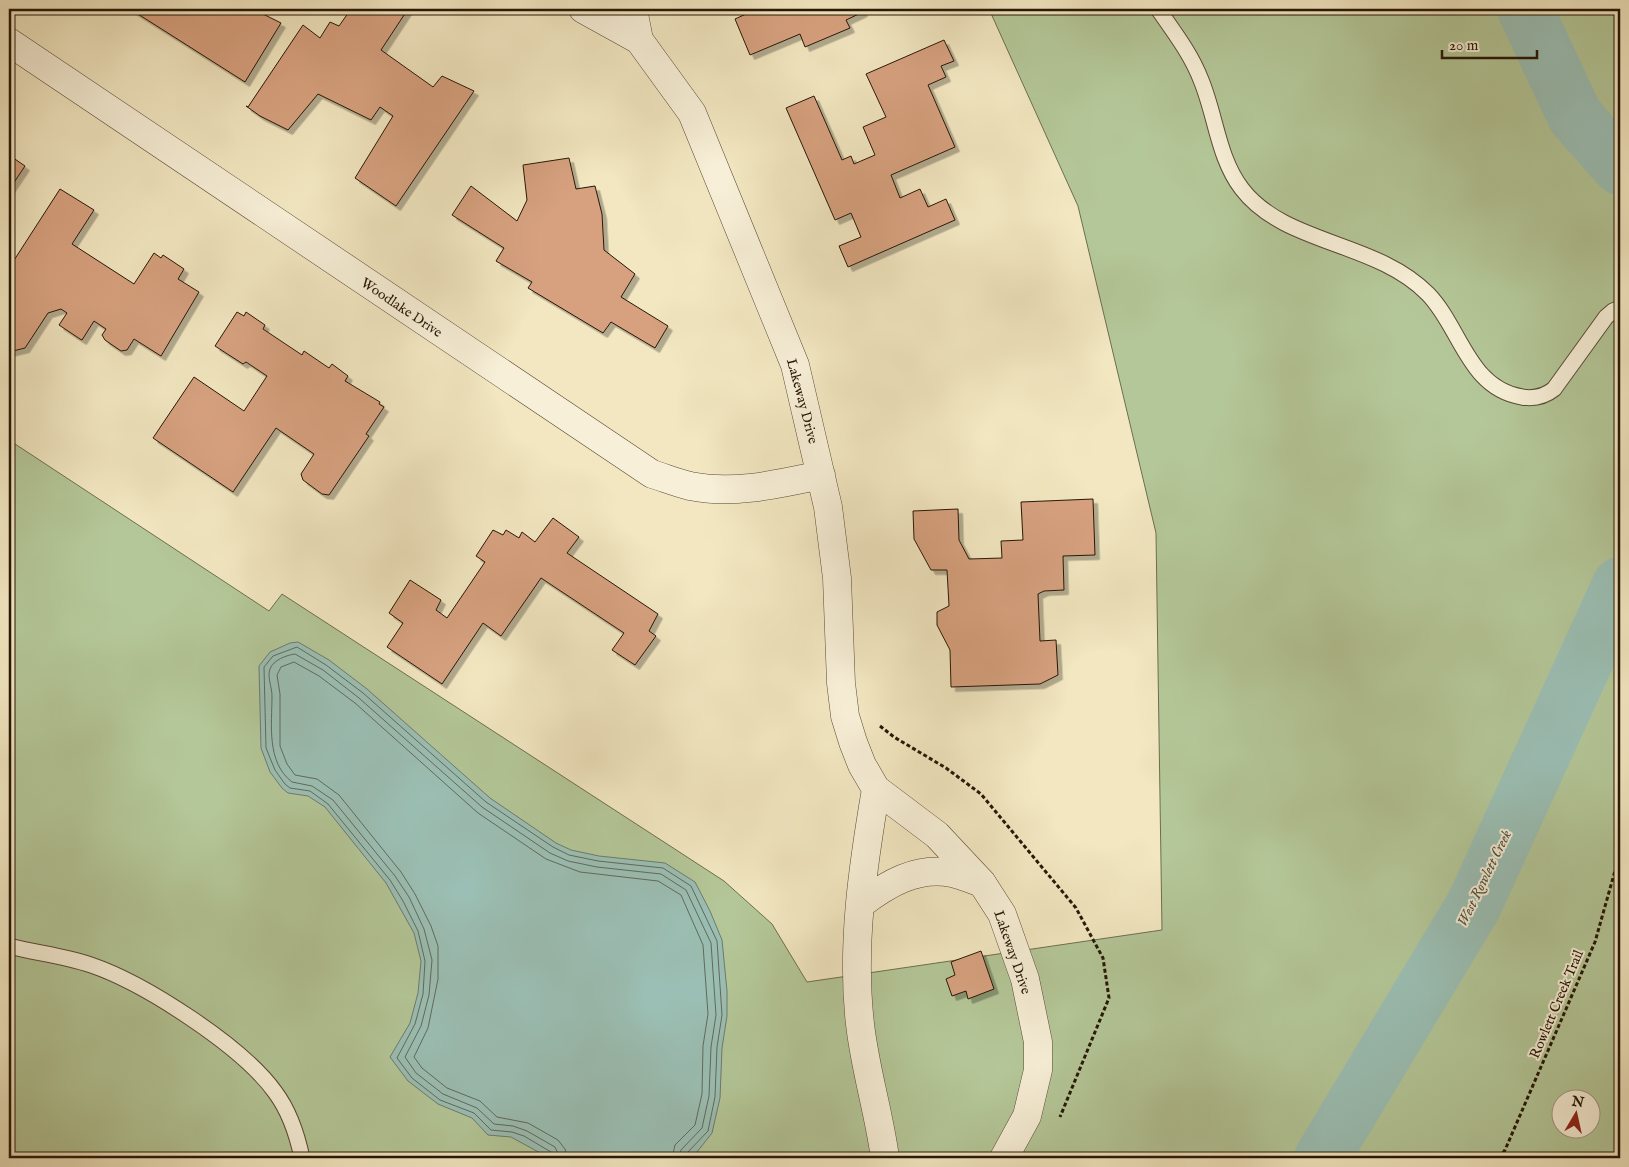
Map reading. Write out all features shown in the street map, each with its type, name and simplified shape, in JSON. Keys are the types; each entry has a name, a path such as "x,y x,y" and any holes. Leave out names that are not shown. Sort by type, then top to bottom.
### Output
{"street":[{"name":"Lakeway Drive","path":"582,9 639,40"},
{"name":"Lakeway Drive","path":"633,9 639,40 692,113 796,365 828,507 837,578 845,716 862,765 876,789 937,835 982,883 1002,914 1025,979 1038,1042 1038,1070 1026,1116 1004,1158"},
{"name":"Woodlake Drive","path":"9,42 652,474 689,486 730,490 773,485 821,474"},
{"path":"876,789 864,856 858,978 860,1023 885,1158"},
{"path":"861,904 887,884 918,874 950,873 982,883"}],"lane":[{"path":"1158,9 1183,45 1198,72 1226,161 1242,189 1268,213 1288,225 1357,250 1398,271 1417,284 1438,306 1470,361 1495,387 1521,397 1546,395 1554,389 1606,317 1620,308"},
{"path":"9,946 93,966 137,986 189,1018 243,1059 275,1091 289,1115 302,1158"}],"path":[{"path":"874,721 894,737 946,768 981,794 1076,908 1103,958 1109,998 1058,1121"},
{"name":"Rowlett Creek Trail","path":"1499,1158 1505,1150 1595,942 1620,853"}],"green space":[{"path":"989,9 1620,9 1620,1158 9,1158 9,440 269,611 282,594 724,881 772,924 807,982 1162,930 1156,533 1078,206"}],"water":[{"path":"298,642 329,660 367,689 490,798 556,843 571,850 599,856 665,863 695,882 722,940 727,991 727,1016 722,1048 720,1098 712,1133 697,1152 688,1158 555,1158 542,1154 511,1137 488,1135 472,1118 438,1104 408,1081 390,1057 410,1023 418,993 421,961 414,933 386,883 325,807 308,796 288,793 282,788 270,772 261,748 259,666 270,652 290,643"}],"building":[{"path":"130,9 253,9 281,23 245,82"},
{"path":"351,9 408,9 381,50 433,87 442,76 474,91 396,206 355,178 393,116 380,107 371,120 318,94 288,130 260,116 246,106 248,107 303,25 320,38 330,22 339,26"},
{"path":"757,9 862,9 863,12 846,20 850,28 805,47 800,34 750,55 735,19"},
{"path":"944,40 954,61 941,66 946,77 928,85 955,147 891,175 900,198 920,189 928,207 946,199 955,220 848,267 839,246 861,237 851,213 835,220 786,108 814,96 842,160 851,156 854,164 875,155 863,127 886,117 866,74"},
{"path":"9,155 25,166 9,190"},
{"path":"569,158 576,189 595,186 602,214 604,250 635,274 621,297 668,326 655,348 611,322 603,333 528,288 532,282 496,261 504,248 452,215 471,186 517,221 527,200 523,165"},
{"path":"60,189 94,210 72,244 134,284 154,253 161,258 163,255 184,269 178,279 199,292 161,356 134,339 127,350 121,351 105,340 102,335 106,329 94,321 82,340 59,325 67,313 61,309 48,313 25,348 9,352 9,268"},
{"path":"237,312 244,316 246,312 265,325 263,329 302,355 304,351 329,368 332,364 348,376 345,381 380,402 379,404 384,407 366,434 369,436 329,495 322,494 303,480 301,474 314,454 276,428 233,492 153,438 194,377 244,411 267,376 246,362 243,364 215,346"},
{"path":"1093,499 1095,555 1063,556 1064,590 1044,591 1038,594 1040,641 1056,640 1058,675 1040,684 951,687 950,650 937,625 937,612 949,606 947,570 931,570 914,539 913,511 958,509 959,540 969,559 1002,558 1001,541 1023,540 1021,502"},
{"path":"553,518 579,537 567,553 658,614 649,631 656,636 635,665 612,650 624,633 541,578 501,636 483,623 442,684 387,647 403,623 389,613 410,580 441,600 436,610 447,618 485,562 476,556 493,530 503,535 506,530 519,538 522,532 535,542"},
{"path":"981,951 994,989 968,999 966,991 952,996 946,979 955,975 951,962"}],"waterway":[{"name":"West Rowlett Creek","path":"1525,9 1575,116 1620,167"},
{"name":"West Rowlett Creek","path":"1322,1158 1474,905 1620,585"}]}
